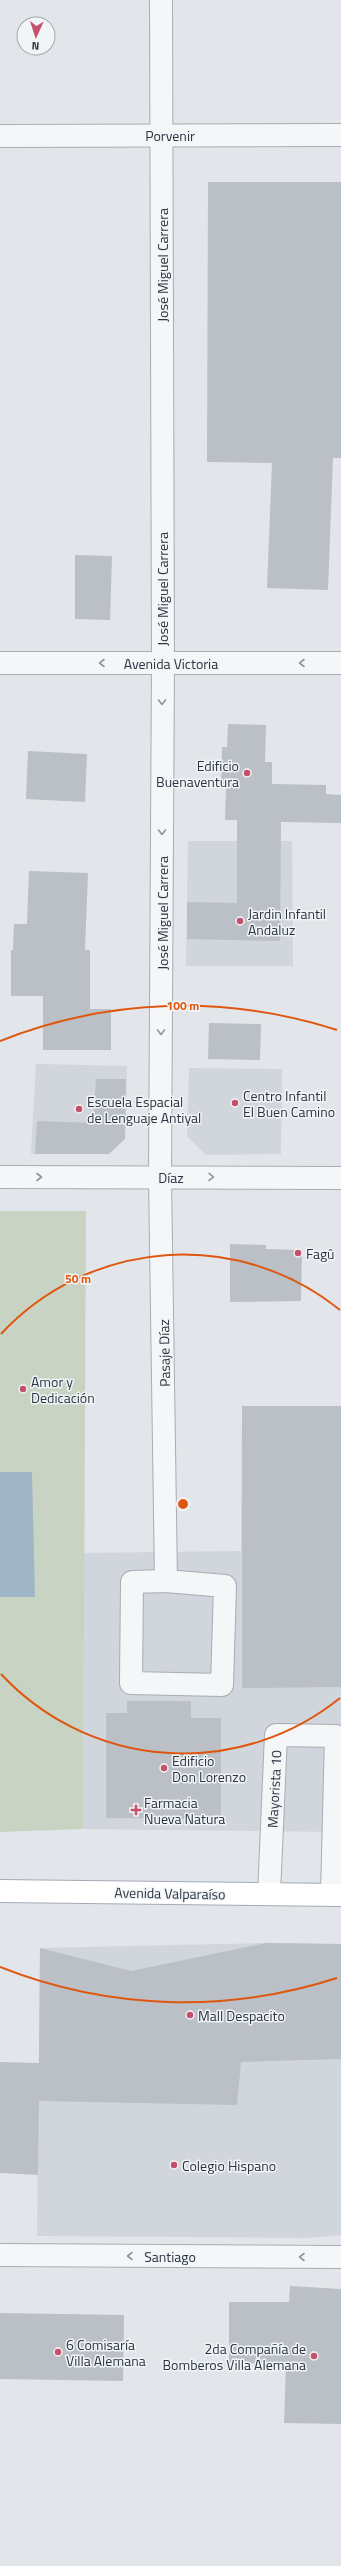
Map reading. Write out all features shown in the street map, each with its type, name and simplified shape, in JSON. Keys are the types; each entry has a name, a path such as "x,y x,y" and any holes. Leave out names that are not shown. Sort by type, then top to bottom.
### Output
{"main road":[{"name":"Avenida Valparaíso","path":"0,1891 336,1895"}],"street":[{"name":"José Miguel Carrera","path":"160,1177 163,663 161,0"},
{"name":"Porvenir","path":"0,136 341,135"},
{"name":"Avenida Victoria","path":"0,663 341,662"},
{"name":"Díaz","path":"0,1177 341,1178"},
{"name":"Pasaje Díaz","path":"160,1177 166,1581"},
{"path":"166,1581 225,1586 222,1686 131,1683 132,1582 166,1581"},
{"name":"Mayorista 10","path":"268,1894 276,1735 336,1736 336,1895"},
{"name":"Santiago","path":"0,2255 341,2257"}],"shaded area":[{"name":"Jardin Infantil Andaluz","path":"188,841 292,841 293,966 186,966"},
{"name":"Escuela Espacial de Lenguaje Antiyal","path":"36,1064 127,1066 125,1139 31,1154"},
{"name":"Centro Infantil El Buen Camino","path":"189,1068 282,1069 281,1154 206,1155 187,1136"},
{"path":"242,1406 341,1406 341,1832 83,1829 84,1553 241,1551"},
{"path":"265,1943 341,1944 341,2235 307,2238 37,2236 40,1948"}],"green space":[{"path":"0,1211 86,1211 83,1829 0,1832"}],"water":[{"path":"0,1472 32,1472 35,1597 0,1597"}],"building":[{"path":"208,182 341,182 341,458 333,458 328,590 267,588 272,463 207,462"},
{"path":"75,555 112,556 110,620 75,619"},
{"path":"228,724 266,725 265,762 272,762 272,784 326,785 326,794 341,795 341,823 281,822 280,941 187,939 187,902 237,903 237,820 225,820 226,787 221,787 222,747 227,747"},
{"path":"28,751 87,754 85,802 26,799"},
{"path":"29,871 88,873 85,950 90,950 90,1009 111,1009 111,1050 43,1050 43,996 11,996 11,950 13,950 14,924 27,924"},
{"path":"209,1023 261,1024 260,1060 208,1059"},
{"path":"96,1079 126,1079 125,1139 109,1154 35,1154 37,1121 93,1123"},
{"path":"230,1244 266,1245 266,1249 302,1250 301,1301 230,1302"},
{"path":"242,1406 341,1406 341,1687 242,1688"},
{"name":"Edificio Don Lorenzo","path":"127,1701 191,1701 191,1718 221,1718 221,1819 106,1818 106,1713 127,1713"},
{"name":"Mall Despacito","path":"266,1943 341,1944 341,2059 241,2062 237,2105 39,2101 38,2175 0,2173 0,2062 39,2063 40,1948 131,1971"},
{"name":"2da Compañía de Bomberos Villa Alemana","path":"290,2286 341,2289 341,2424 284,2423 286,2364 229,2363 229,2302 289,2302"},
{"path":"0,2313 124,2315 123,2381 0,2379"}],"place":[{"name":"Edificio Buenaventura","path":"247,773"},
{"name":"Jardin Infantil Andaluz","path":"240,921"},
{"name":"Centro Infantil El Buen Camino","path":"235,1103"},
{"name":"Escuela Espacial de Lenguaje Antiyal","path":"79,1109"},
{"name":"Fagû","path":"298,1253"},
{"name":"Amor y Dedicación","path":"23,1389"},
{"name":"Edificio Don Lorenzo","path":"164,1768"},
{"name":"Farmacia Nueva Natura","path":"136,1810"},
{"name":"Mall Despacito","path":"190,2015"},
{"name":"Colegio Hispano","path":"174,2165"},
{"name":"6 Comisaría Villa Alemana","path":"58,2352"},
{"name":"2da Compañía de Bomberos Villa Alemana","path":"314,2356"}]}
